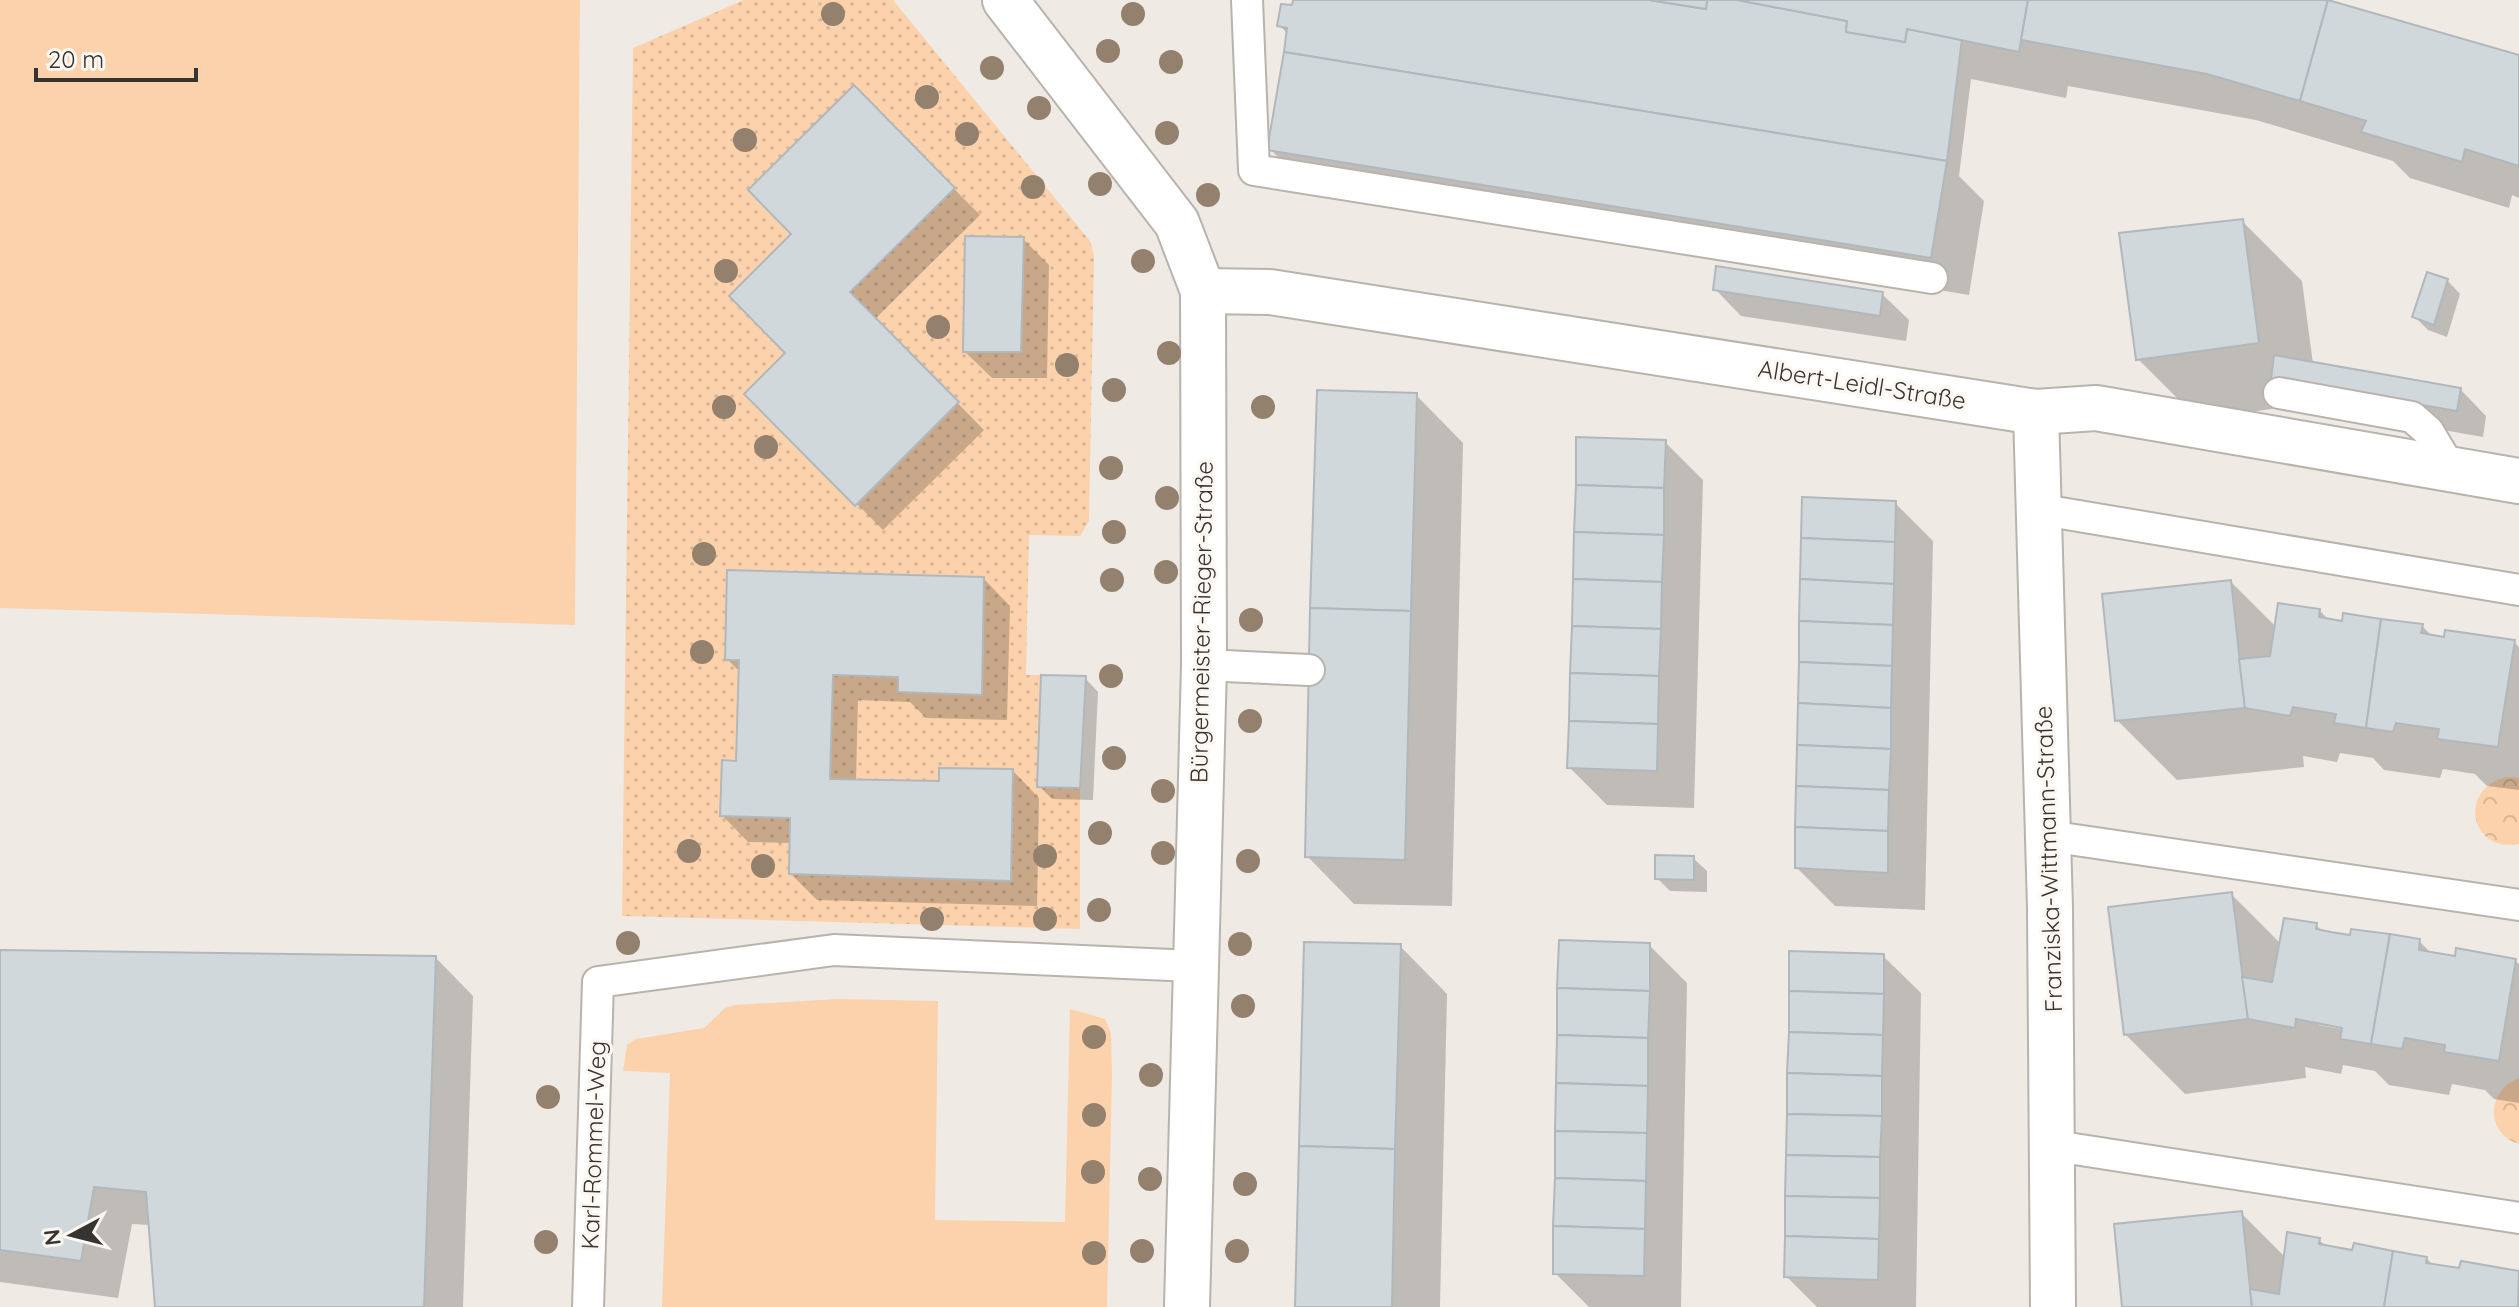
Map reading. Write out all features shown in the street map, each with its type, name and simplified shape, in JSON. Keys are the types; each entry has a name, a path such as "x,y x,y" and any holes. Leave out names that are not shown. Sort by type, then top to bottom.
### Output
{"street":[{"name":"Bürgermeister-Rieger-Straße","path":"1005,0 1177,223 1203,291 1204,665 1193,966 1187,1307"},
{"name":"Albert-Leidl-Straße","path":"1203,291 1270,292 2036,412 2096,408 2519,481"},
{"name":"Franziska-Wittmann-Straße","path":"2036,412 2055,1146 2053,1307"}],"lane":[{"path":"1247,0 1254,170 1932,278"},
{"path":"2279,393 2412,417 2428,431 2450,468"},
{"path":"2037,509 2519,590"},
{"path":"1204,665 1309,670"},
{"path":"2048,836 2519,905"},
{"name":"Karl-Rommel-Weg","path":"588,1307 598,982 669,976 834,950 1193,966"},
{"path":"2055,1146 2519,1218"}],"green space":[{"path":"0,0 580,0 575,625 0,608"},
{"path":"744,0 893,0 1090,241 1094,255 1089,521 1080,536 1029,535 1026,675 1041,675 1038,787 1080,788 1080,929 622,916 633,48"},
{"path":"2507,777 2519,778 2519,844 2503,844 2490,839 2476,819 2476,806 2481,794 2491,784"},
{"path":"837,999 938,1001 935,1220 1065,1222 1070,1009 1105,1019 1111,1033 1112,1074 1107,1307 662,1307 670,1073 623,1071 627,1045 636,1039 704,1028 725,1008 735,1005"},
{"path":"2519,1078 2519,1144 2500,1131 2494,1111 2501,1092"}],"building":[{"path":"1293,0 1649,0 1706,9 1707,0 1737,0 1847,21 1846,32 1905,42 1907,29 1962,38 1947,161 1284,52 1287,28 1277,26 1281,4 1292,5"},
{"path":"1649,0 1707,0 1706,9"},
{"path":"1737,0 2028,0 2019,52 1907,29 1905,42 1846,32 1847,21"},
{"path":"2028,0 2328,0 2300,101 2207,74 2021,40"},
{"path":"2328,0 2519,55 2519,166 2465,149 2462,162 2361,132 2366,121 2300,101"},
{"path":"1284,52 1947,161 1931,258 1267,150"},
{"path":"854,85 955,188 850,292 959,402 855,506 744,394 785,353 729,296 791,234 748,190"},
{"path":"2243,219 2259,343 2136,360 2119,233"},
{"path":"965,236 1024,237 1021,352 963,352"},
{"path":"1716,266 1883,292 1880,316 1713,290"},
{"path":"2427,272 2448,279 2434,325 2412,317"},
{"path":"2274,355 2461,388 2457,411 2271,379"},
{"path":"1317,390 1417,393 1411,611 1310,608"},
{"path":"1576,437 1666,440 1664,488 1576,485"},
{"path":"1576,485 1664,488 1664,535 1574,532"},
{"path":"1802,497 1896,501 1895,542 1801,538"},
{"path":"1574,532 1664,535 1662,582 1573,579"},
{"path":"1801,538 1895,542 1894,584 1800,579"},
{"path":"727,570 984,577 982,695 898,692 898,677 833,675 830,779 939,781 939,768 1013,769 1011,881 789,874 790,818 720,816 722,760 736,761 739,660 725,660"},
{"path":"1573,579 1662,582 1661,629 1572,626"},
{"path":"1800,579 1894,584 1893,625 1799,621"},
{"path":"2231,580 2245,708 2115,721 2102,594"},
{"path":"2278,603 2320,609 2319,617 2342,621 2343,613 2381,619 2366,728 2334,723 2336,714 2293,707 2290,716 2245,708 2239,659 2270,656"},
{"path":"1310,608 1411,611 1405,860 1305,857"},
{"path":"2381,619 2423,624 2421,633 2444,637 2445,630 2515,640 2498,747 2437,739 2439,729 2396,723 2393,732 2366,728"},
{"path":"1799,621 1893,625 1892,666 1799,662"},
{"path":"1572,626 1661,629 1659,676 1570,673"},
{"path":"1799,662 1892,666 1891,708 1798,703"},
{"path":"1570,673 1659,676 1658,724 1569,721"},
{"path":"1041,675 1086,676 1080,788 1037,787"},
{"path":"1798,703 1891,708 1891,749 1797,745"},
{"path":"1569,721 1658,724 1657,771 1567,768"},
{"path":"1797,745 1891,749 1889,790 1796,786"},
{"path":"1796,786 1889,790 1888,831 1795,827"},
{"path":"1795,827 1888,831 1888,873 1795,868"},
{"path":"1655,855 1694,856 1694,880 1655,879"},
{"path":"2232,892 2248,1019 2124,1035 2108,907"},
{"path":"2284,918 2317,923 2316,929 2350,935 2351,929 2390,934 2371,1044 2340,1039 2342,1028 2296,1019 2295,1028 2248,1019 2242,977 2272,982"},
{"path":"2390,934 2420,939 2419,950 2455,956 2456,948 2516,959 2499,1061 2444,1052 2445,1045 2405,1038 2402,1049 2371,1044"},
{"path":"1559,940 1650,943 1650,991 1557,988"},
{"path":"1304,942 1401,944 1395,1149 1299,1146"},
{"path":"0,950 436,956 424,1307 155,1307 146,1192 94,1187 81,1261 0,1250"},
{"path":"1789,951 1884,954 1884,994 1789,991"},
{"path":"1557,988 1650,991 1648,1038 1557,1035"},
{"path":"1789,991 1884,994 1883,1035 1789,1032"},
{"path":"1789,1032 1883,1035 1882,1076 1787,1073"},
{"path":"1557,1035 1648,1038 1648,1086 1556,1083"},
{"path":"1787,1073 1882,1076 1882,1116 1787,1114"},
{"path":"1556,1083 1648,1086 1647,1133 1555,1131"},
{"path":"1787,1114 1882,1116 1880,1157 1786,1155"},
{"path":"1555,1131 1647,1133 1646,1181 1555,1178"},
{"path":"1299,1146 1395,1149 1392,1307 1295,1307"},
{"path":"1786,1155 1880,1157 1880,1198 1785,1196"},
{"path":"1555,1178 1646,1181 1645,1229 1553,1226"},
{"path":"1785,1196 1880,1198 1879,1239 1785,1236"},
{"path":"2242,1211 2252,1307 2122,1307 2114,1224"},
{"path":"1553,1226 1645,1229 1644,1276 1553,1274"},
{"path":"2287,1232 2320,1238 2319,1244 2352,1250 2354,1243 2393,1251 2384,1307 2252,1307 2250,1289 2279,1294"},
{"path":"1785,1236 1879,1239 1878,1280 1784,1277"},
{"path":"2393,1251 2427,1257 2426,1263 2459,1268 2461,1261 2519,1271 2518,1307 2384,1307"}]}
